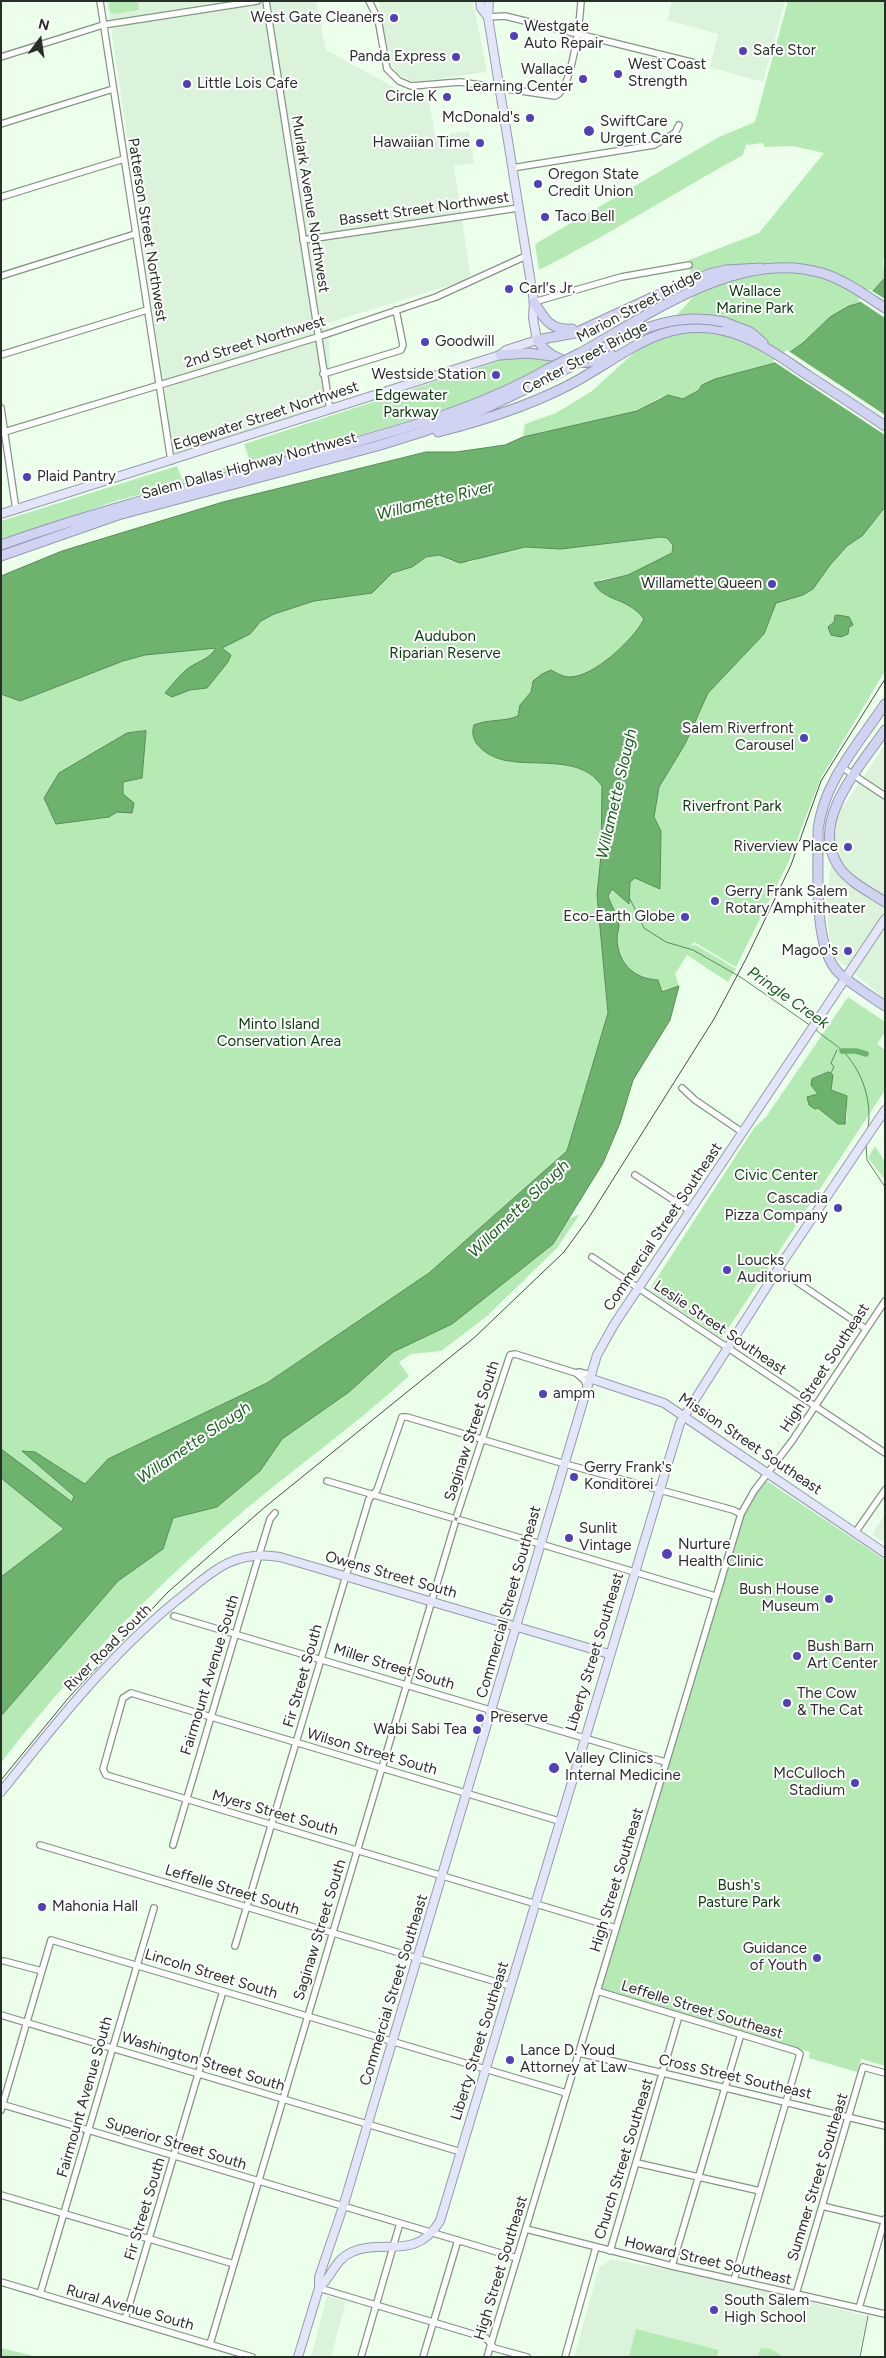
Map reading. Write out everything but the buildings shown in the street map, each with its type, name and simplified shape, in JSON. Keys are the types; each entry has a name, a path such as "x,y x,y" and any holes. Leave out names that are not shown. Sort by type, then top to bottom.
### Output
{"highway":[{"path":"537,340 575,333 587,326 709,274 734,269 761,268"},
{"name":"Marion Street Bridge","path":"548,369 699,288 761,268 794,268 824,274 842,282 885,308"},
{"path":"534,302 551,326 564,330 587,326"},
{"name":"Center Street Bridge","path":"557,374 636,332 658,323 678,318 707,318 750,332 776,353 885,426"},
{"name":"Center Street Bridge","path":"377,446 480,421 525,405 577,381 623,354 634,344 654,336 686,329 716,330 741,336 776,353"},
{"path":"537,340 552,356"},
{"path":"500,355 528,353 552,356 573,362 593,362 634,344"},
{"name":"Salem Dallas Highway Northwest","path":"1,545 124,505 415,425 495,395 548,369"},
{"name":"Salem Dallas Highway Northwest","path":"1,556 137,509 377,446 467,416 557,374"},
{"path":"885,704 828,792 820,816 821,928 823,947 837,971 885,1006"},
{"path":"885,730 831,815 829,824 832,856 844,873 885,902"}],"main road":[{"path":"480,1 488,17"},
{"path":"489,1 488,17 534,302 533,318 537,340"},
{"name":"Edgewater Street Northwest","path":"1,514 500,355 506,350 537,340"},
{"name":"Commercial Street Southeast","path":"298,2357 319,2288 319,2277 343,2206 393,2042 588,1382 603,1342 885,919"},
{"path":"837,971 838,989"},
{"name":"Liberty Street Southeast","path":"319,2288 325,2283 331,2270 338,2262 351,2252 393,2248 419,2242 440,2222 658,1489 683,1415 778,1269 884,1113"},
{"name":"Mission Street Southeast","path":"588,1382 659,1400 885,1553"},
{"name":"Owens Street South","path":"258,1555 280,1557 346,1575 609,1654"},
{"name":"River Road South","path":"1,1792 88,1686 151,1622 221,1567 240,1559 258,1555"}],"street":[{"name":"Patterson Street Northwest","path":"100,1 171,461"},
{"path":"1,57 103,24 257,1"},
{"name":"Murlark Avenue Northwest","path":"266,1 330,410"},
{"path":"369,1 378,19 384,61 392,76 399,81 416,87 457,82 558,95 566,84 578,35 581,1"},
{"path":"488,17 505,16 695,63"},
{"path":"1,124 113,89"},
{"path":"512,168 654,145 675,133 678,125"},
{"path":"1,197 124,159"},
{"name":"Bassett Street Northwest","path":"303,240 518,208"},
{"path":"1,276 135,234"},
{"name":"2nd Street Northwest","path":"3,433 158,384 318,337 436,297 526,256"},
{"path":"534,302 621,277 689,265"},
{"path":"1,355 147,310"},
{"path":"323,374 401,350 403,345 396,310"},
{"path":"1,408 3,433 16,510"},
{"path":"843,768 885,796"},
{"path":"682,1088 695,1100 742,1132"},
{"path":"635,1175 690,1210"},
{"name":"Leslie Street Southeast","path":"592,1257 885,1453"},
{"path":"778,1269 866,1328"},
{"name":"High Street Southeast","path":"488,2357 665,1762 741,1514 750,1496 815,1407 885,1300"},
{"name":"Saginaw Street South","path":"210,2344 431,1601 511,1354 576,1373 587,1374 588,1382"},
{"name":"Fir Street South","path":"235,1946 368,1500 377,1490 402,1417 482,1439"},
{"path":"482,1439 733,1510 741,1514"},
{"path":"328,1481 715,1596"},
{"path":"855,1533 885,1490"},
{"name":"Fairmount Avenue South","path":"173,1845 258,1555 270,1519 275,1513"},
{"name":"Miller Street South","path":"174,1616 665,1762"},
{"name":"Wilson Street South","path":"102,1771 123,1698 128,1693 559,1822"},
{"name":"Myers Street South","path":"102,1771 106,1775 616,1928"},
{"name":"Leffelle Street South","path":"40,1845 417,1958"},
{"name":"Fairmount Avenue South","path":"40,2294 154,1908"},
{"name":"Lincoln Street South","path":"42,1971 51,1940 566,2094"},
{"path":"417,1958 510,1986"},
{"path":"2,2106 42,1971 4,1961"},
{"name":"Fir Street South","path":"125,2319 223,1991"},
{"name":"Leffelle Street Southeast","path":"597,1991 741,2034 800,2054 787,2102"},
{"name":"Washington Street South","path":"1,2015 461,2152"},
{"name":"Church Street Southeast","path":"610,2251 680,2016"},
{"path":"672,2266 741,2034"},
{"name":"Cross Street Southeast","path":"579,2053 885,2126"},
{"name":"Summer Street Southeast","path":"796,2294 863,2067 885,2073"},
{"path":"734,2280 787,2102"},
{"name":"Superior Street South","path":"2,2106 517,2258"},
{"path":"637,2162 698,2178 760,2191"},
{"path":"1,2195 234,2264"},
{"path":"822,2206 885,2220 859,2308"},
{"path":"361,2357 400,2223"},
{"name":"Howard Street Southeast","path":"526,2229 672,2266 885,2314"},
{"path":"423,2357 458,2240"},
{"name":"Church Street Southeast","path":"565,2357 596,2247"},
{"name":"Rural Avenue South","path":"1,2282 252,2357"},
{"path":"319,2288 486,2338 492,2343 494,2348 527,2357"}],"shaded area":[{"path":"107,1 316,1 326,50 401,91 419,96 428,94 435,136 469,131 474,163 454,166 471,279 328,323 332,404 174,455"},
{"path":"379,1 473,1 487,72 415,82 397,74 388,57"},
{"name":"Safe Stor","path":"672,1 785,1 763,82 710,67 718,34 667,20"},
{"path":"885,745 885,999 837,959 830,942 826,904 838,814"},
{"path":"885,1514 885,1543 872,1534"},
{"name":"South Salem High School","path":"611,2259 692,2274 867,2316 858,2357 574,2357 599,2268"},
{"path":"327,2296 346,2301 331,2357 311,2357"}],"green space":[{"path":"109,1 138,1 139,10 114,14 110,12"},
{"name":"Wallace Marine Park","path":"788,1 885,1 885,253 883,261 885,278 863,302 830,317 804,342 775,363 715,379 683,399 672,396 661,397 637,411 523,437 525,424 556,413 592,391 637,350 652,343 693,297 689,260 759,233 824,153 793,146 765,147 762,143 748,145 747,142 743,155 539,270 535,244 719,137 755,122"},
{"name":"Edgewater Parkway","path":"517,355 543,358 555,362 477,399 432,414 266,463 119,500 1,540 1,521 177,466 182,479 250,461 244,444"},
{"name":"Riverfront Park","path":"885,507 885,671 821,778 788,863 736,967 694,942 691,946 696,945 736,969 728,982 687,955 675,974 679,986 662,993 658,980 641,977 623,962 618,946 618,922 608,896 612,888 629,904 630,882 635,878 660,889 661,831 654,817 659,787 685,744 708,693 764,634 776,603 803,595 813,589 830,565 847,546 856,541"},
{"name":"Minto Island Conservation Area","path":"661,537 667,538 673,544 672,553 628,575 600,580 607,596 628,604 644,619 631,637 612,656 579,676 562,676 551,670 531,686 531,692 520,705 518,716 497,721 509,762 546,762 572,767 594,777 602,786 601,855 597,895 608,1013 567,1151 429,1273 267,1383 108,1459 64,1529 1,1577 1,694 20,701 123,661 145,655 216,647 250,634 261,621 274,614 314,601 371,593 392,573 412,567 426,557 439,555 451,561 471,562 486,555 525,547 561,549"},
{"name":"Civic Center","path":"848,997 885,1022 885,1032 877,1044 885,1050 885,1090 722,1338 653,1292 651,1287 754,1128 766,1117","holes":["827,1074 833,1075 831,1090 844,1099 847,1109 847,1121 816,1108 810,1096 818,1094 811,1085 812,1079"]},
{"path":"875,1146 885,1162 885,1180 868,1158"},
{"path":"580,1214 557,1248 486,1317 441,1351 411,1354 399,1362 409,1376 364,1415 248,1508 165,1581 79,1669 1,1763 1,1716 118,1581 163,1549 173,1518 217,1507 260,1471 282,1439 349,1392 393,1352 452,1324 553,1244 569,1219"},
{"name":"Bush's Pasture Park","path":"767,1481 885,1560 885,2066 861,2059 857,2072 809,2058 810,2052 606,1992 602,1988 743,1515 754,1496"},
{"path":"636,2329 719,2350 717,2357 629,2357"},
{"path":"1,2348 37,2357 1,2357"},
{"path":"761,2348 771,2349 784,2357 758,2357"}],"water":[{"path":"885,278 885,507 862,536 847,546 830,565 813,589 803,595 776,603 764,634 708,693 685,744 659,787 654,817 661,831 660,889 635,878 630,882 629,904 612,889 608,896 618,922 617,937 620,955 628,968 641,977 658,980 662,992 679,986 670,1020 633,1080 620,1123 603,1163 553,1244 452,1324 393,1352 349,1392 282,1439 260,1471 217,1507 173,1518 163,1549 118,1581 1,1716 1,1577 64,1529 1,1478 1,1449 72,1502 74,1496 22,1451 35,1452 85,1484 108,1459 267,1383 429,1273 567,1151 608,1013 597,895 601,855 602,786 583,770 572,766 509,761 495,757 482,750 474,739 474,725 518,716 520,705 531,692 533,681 542,674 551,670 567,677 579,676 612,656 631,637 644,619 631,607 604,594 594,583 628,575 672,553 673,545 667,538 661,537 561,549 525,547 460,563 439,555 426,557 412,567 392,573 372,593 314,601 274,614 261,621 250,634 222,648 231,655 228,662 207,688 190,690 172,697 165,693 177,679 190,667 208,657 216,648 145,655 123,661 20,701 1,694 1,576 62,551 223,502 426,452 456,452 505,445 523,437 637,411 668,395 683,399 699,390 702,385 715,379 775,363 804,342 830,317 849,306 863,302"},
{"path":"835,616 849,617 853,625 849,627 848,634 841,637 831,635 828,627 834,622"},
{"path":"146,731 142,778 123,782 123,794 134,803 132,813 117,812 109,817 56,824 44,798 59,773 127,733"},
{"path":"829,1072 833,1075 831,1090 847,1096 845,1124 838,1124 818,1108 815,1109 809,1105 807,1097 818,1094 811,1085 812,1079"}],"pier":[{"path":"869,289 885,299 885,318 858,300"},
{"path":"787,350 885,415 885,435 773,361"}],"waterway":[{"name":"Pringle Creek","path":"630,899 644,928 666,942 693,950 742,978 811,1026"},
{"name":"Pringle Creek","path":"816,1030 846,1054 859,1074 868,1100 868,1128"},
{"path":"831,1073 834,1067 831,1063 837,1050"},
{"path":"842,1051 856,1051 866,1054"},
{"name":"Pringle Creek","path":"866,1144 867,1160 885,1187"},
{"path":"860,2357 868,2316"}],"railway":[{"path":"1,1780 70,1696 168,1592 265,1507 475,1337 564,1252 588,1219 714,1019 746,959 791,865 821,781 885,679"}],"place":[{"name":"West Gate Cleaners","path":"394,18"},
{"name":"Westgate Auto Repair","path":"514,36"},
{"name":"Safe Stor","path":"743,51"},
{"name":"Panda Express","path":"456,57"},
{"name":"West Coast Strength","path":"618,74"},
{"name":"Wallace Learning Center","path":"583,79"},
{"name":"Little Lois Cafe","path":"187,84"},
{"name":"Circle K","path":"447,97"},
{"name":"McDonald's","path":"530,118"},
{"name":"SwiftCare Urgent Care","path":"589,131"},
{"name":"Hawaiian Time","path":"480,143"},
{"name":"Oregon State Credit Union","path":"538,184"},
{"name":"Taco Bell","path":"545,217"},
{"name":"Carl's Jr.","path":"509,289"},
{"name":"Goodwill","path":"425,342"},
{"name":"Westside Station","path":"496,375"},
{"name":"Plaid Pantry","path":"27,477"},
{"name":"Willamette Queen","path":"772,584"},
{"name":"Salem Riverfront Carousel","path":"804,738"},
{"name":"Riverview Place","path":"848,847"},
{"name":"Gerry Frank Salem Rotary Amphitheater","path":"715,901"},
{"name":"Eco-Earth Globe","path":"685,917"},
{"name":"Magoo's","path":"848,951"},
{"name":"Cascadia Pizza Company","path":"838,1208"},
{"name":"Loucks Auditorium","path":"727,1270"},
{"name":"ampm","path":"543,1394"},
{"name":"Gerry Frank's Konditorei","path":"574,1477"},
{"name":"Sunlit Vintage","path":"569,1538"},
{"name":"Nurture Health Clinic","path":"667,1554"},
{"name":"Bush House Museum","path":"829,1599"},
{"name":"Bush Barn Art Center","path":"797,1656"},
{"name":"The Cow & The Cat","path":"787,1703"},
{"name":"Preserve","path":"480,1718"},
{"name":"Wabi Sabi Tea","path":"477,1730"},
{"name":"Valley Clinics Internal Medicine","path":"554,1768"},
{"name":"McCulloch Stadium","path":"855,1783"},
{"name":"Mahonia Hall","path":"42,1907"},
{"name":"Guidance of Youth","path":"817,1958"},
{"name":"Lance D. Youd Attorney at Law","path":"510,2060"},
{"name":"South Salem High School","path":"714,2310"}],"water label":[{"name":"Willamette River","path":"435,501"},
{"name":"Willamette Slough","path":"617,794"},
{"name":"Willamette Slough","path":"519,1209"},
{"name":"Willamette Slough","path":"194,1443"}],"park label":[{"name":"Audubon Riparian Reserve","path":"445,646"}]}
